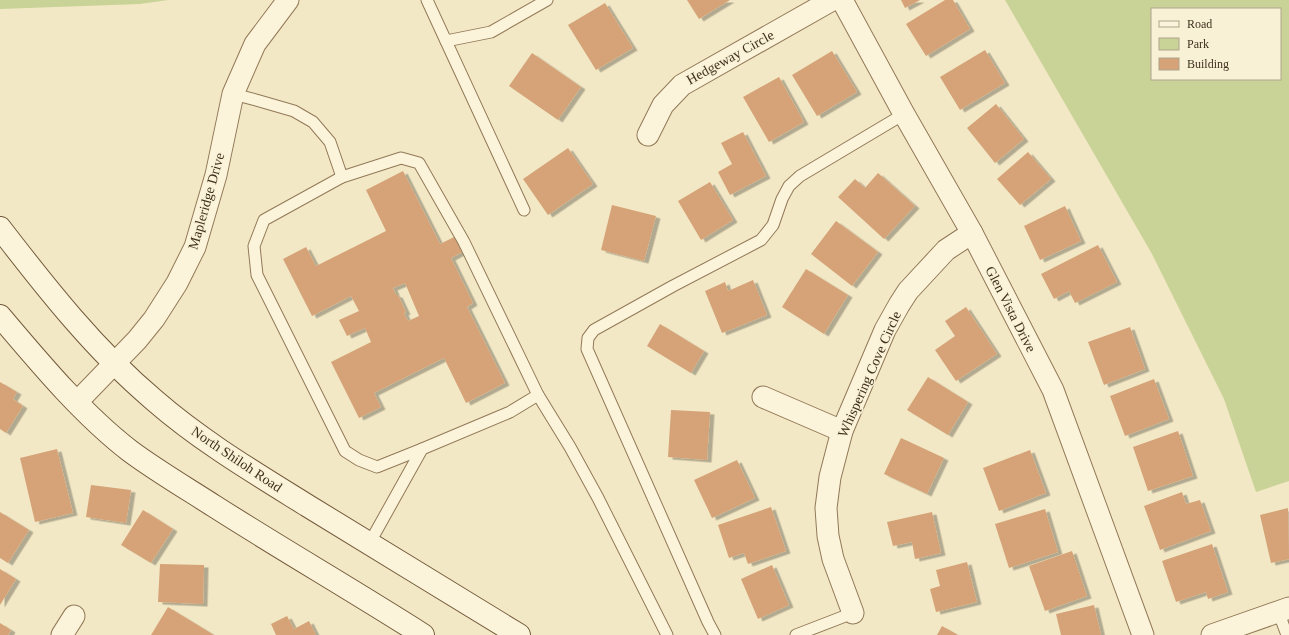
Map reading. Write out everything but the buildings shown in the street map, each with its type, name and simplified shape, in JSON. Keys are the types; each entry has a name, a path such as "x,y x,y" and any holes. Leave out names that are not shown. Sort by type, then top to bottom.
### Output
{"main road":[{"name":"North Shiloh Road","path":"0,228 65,311 114,364 173,416 236,461 519,635"},
{"path":"0,316 24,345 77,402 97,422 130,450 170,478 278,547 422,635"}],"street":[{"name":"Mapleridge Drive","path":"77,402 137,340 154,319 177,283 195,247 216,175 233,94 255,44 288,0"},
{"name":"Hedgeway Circle","path":"648,135 663,105 682,84 832,0"},
{"name":"Glen Vista Drive","path":"842,0 904,114 972,232 1053,390 1143,635"},
{"name":"Whispering Cove Circle","path":"853,613 833,559 828,536 826,508 830,477 842,431 885,330 908,291 946,250 972,232"},
{"path":"763,398 842,431"},
{"path":"1212,635 1283,609"},
{"path":"62,635 74,616"}],"lane":[{"path":"427,0 524,210"},
{"path":"446,41 491,32 547,0"},
{"path":"233,94 294,111 313,122 330,142 342,177"},
{"path":"715,635 587,349 588,338 594,330 673,286 762,240 772,225 782,199 789,186 800,176 904,114"},
{"path":"538,395 510,412 377,467 359,460 345,451 258,275 254,246 264,220 342,177 401,158 419,163 464,242 538,395 570,447 598,498 667,635"},
{"path":"369,544 422,449"},
{"path":"1283,609 1287,635"},
{"path":"796,635 853,613"}],"green space":[{"path":"0,0 168,0 140,4 0,9"},
{"path":"1005,0 1289,0 1289,481 1256,492 1224,399 1152,254"}]}
